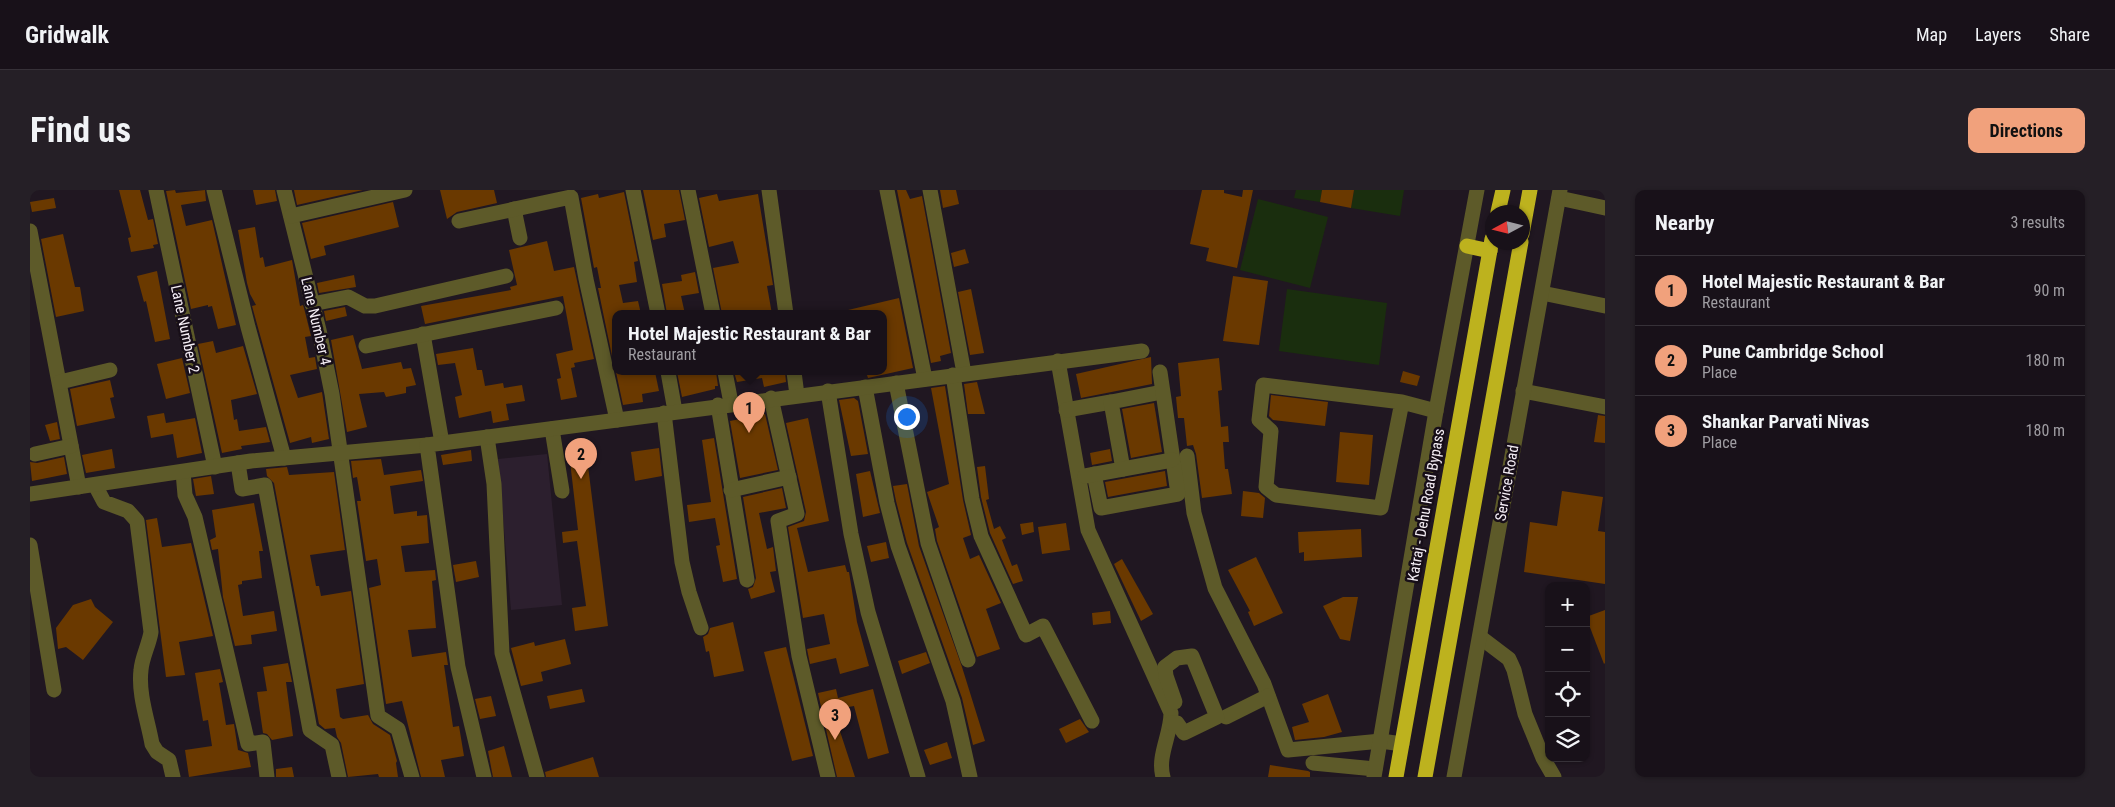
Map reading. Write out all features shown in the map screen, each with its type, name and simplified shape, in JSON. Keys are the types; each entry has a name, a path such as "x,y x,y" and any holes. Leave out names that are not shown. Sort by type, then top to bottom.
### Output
{"highway":[{"path":"1499,205 1502,190"},
{"path":"1527,205 1530,190"},
{"path":"1467,246 1485,245"},
{"name":"Katraj - Dehu Road Bypass","path":"1396,777 1490,250"},
{"path":"1425,777 1520,250"}],"street":[{"name":"Lane Number 2","path":"156,190 215,467"},
{"path":"214,190 248,327 284,458"},
{"name":"Lane Number 4","path":"284,190 332,394 378,716 398,729 412,777"},
{"path":"290,216 405,190"},
{"path":"633,190 657,310"},
{"path":"688,190 712,310"},
{"path":"769,190 785,310"},
{"path":"887,190 925,379"},
{"path":"930,190 958,374 972,499 981,536 1026,635 1043,626 1092,721"},
{"path":"1314,763 1374,773 1436,411 1477,190"},
{"path":"1559,194 1605,208"},
{"name":"Service Road","path":"1454,777 1559,194"},
{"path":"459,221 571,197 586,279 617,420"},
{"path":"514,209 520,238"},
{"path":"30,231 79,487"},
{"path":"312,304 348,297 364,306 375,306 506,276"},
{"path":"1542,293 1605,306"},
{"path":"366,346 556,308"},
{"path":"423,334 458,667 484,777"},
{"path":"30,494 238,463 435,444 724,404 1142,351"},
{"path":"1058,361 1078,477 1091,538 1174,723 1184,733 1217,717 1192,656 1177,658 1165,667 1166,676 1177,707 1174,723 1160,766 1163,777"},
{"path":"60,382 110,370"},
{"path":"1094,474 1101,508 1178,494 1160,372"},
{"path":"668,375 682,562 689,592 701,628"},
{"path":"725,375 724,404 731,490 747,580"},
{"path":"794,375 797,395"},
{"path":"896,383 928,543 968,660"},
{"path":"1402,402 1381,508 1276,495 1266,486 1271,431 1259,420 1263,385 1402,402 1436,411"},
{"path":"865,387 887,503 898,546 953,701 970,777"},
{"path":"828,391 851,534 868,612 918,777"},
{"path":"1523,391 1605,406"},
{"path":"1066,410 1162,392"},
{"path":"771,398 797,514 778,521 799,656 828,777"},
{"path":"1111,402 1123,469"},
{"path":"552,428 562,491"},
{"path":"487,437 494,484 502,652 537,777"},
{"path":"35,454 72,446"},
{"path":"1187,456 1194,513 1215,588 1268,696 1288,750 1381,740 1402,744"},
{"path":"1078,477 1172,460"},
{"path":"238,463 242,489 265,485 310,730 332,745 339,777"},
{"path":"183,472 185,495 196,517 248,744 263,742 267,777"},
{"path":"731,490 788,477"},
{"path":"96,485 104,502 128,511 137,521 151,632 149,645 141,667 140,679 152,744 156,752 169,760 173,777"},
{"path":"30,546 54,690"},
{"path":"1480,637 1509,658 1514,670 1525,714 1543,758 1554,777"},
{"path":"1226,717 1268,696"}],"shaded area":[{"path":"547,454 562,605 511,610 498,459"}],"green space":[{"path":"1296,190 1322,190 1320,202 1294,198"},
{"path":"1354,190 1404,190 1400,216 1351,208"},
{"path":"1258,199 1328,217 1310,288 1240,270"},
{"path":"1287,289 1387,303 1379,365 1279,351"}],"building":[{"path":"119,190 140,190 148,220 153,219 158,244 153,245 154,248 131,252 128,238 131,237"},
{"path":"175,190 176,193 205,190 206,201 181,205 186,226 212,220 236,325 218,329 212,306 208,307 208,305 191,309 166,191"},
{"path":"253,190 275,190 277,201 256,205"},
{"path":"294,190 363,190 297,205"},
{"path":"440,190 494,190 497,203 457,212 447,219"},
{"path":"643,190 679,190 685,220 664,224 666,237 653,240"},
{"path":"897,190 906,190 910,199 922,196 951,353 940,356 941,361 931,363"},
{"path":"940,190 956,190 959,204 943,208"},
{"path":"1202,190 1224,190 1224,193 1242,197 1243,190 1253,190 1237,268 1206,261 1209,248 1190,244"},
{"path":"1322,190 1354,190 1351,208 1320,202"},
{"path":"624,192 638,261 634,262 637,282 619,285 623,303 638,301 640,310 612,310 612,356 598,288 601,288 597,267 594,268 581,198 598,194 599,198"},
{"path":"717,194 719,201 758,194 773,285 767,286 771,310 721,310 713,268 739,263 733,241 709,247 699,198"},
{"path":"54,198 56,208 32,212 30,202"},
{"path":"393,202 399,227 324,246 326,255 311,259 302,223"},
{"path":"255,227 260,258 263,257 265,267 292,260 300,306 303,305 311,336 305,337 309,358 315,357 317,369 290,375 298,398 322,392 329,439 312,443 311,437 290,443 252,306 256,305 247,283 238,230"},
{"path":"63,234 75,287 80,287 84,311 56,317 41,239"},
{"path":"547,241 554,271 574,267 594,359 574,363 575,367 571,368 577,397 561,400 557,379 561,378 556,354 573,350 563,296 425,324 421,306 511,290 510,287 517,285 509,250"},
{"path":"965,249 969,263 954,267 951,253"},
{"path":"157,271 170,339 155,342 146,301 144,302 137,276"},
{"path":"695,272 699,293 681,296 684,310 666,310 662,284 682,281 681,275"},
{"path":"354,275 356,287 319,293 317,283"},
{"path":"1233,276 1268,281 1259,345 1223,341"},
{"path":"971,289 984,353 970,355 958,292"},
{"path":"899,298 913,368 887,374 887,310 848,310"},
{"path":"345,307 347,316 326,321 324,311"},
{"path":"353,335 362,369 401,362 403,369 411,368 416,385 406,387 406,393 386,397 384,392 359,394 367,427 347,432 331,340"},
{"path":"213,341 216,353 243,346 257,394 231,400 234,420 237,419 239,431 266,427 270,442 241,446 242,449 222,453 198,344"},
{"path":"473,348 477,370 482,370 485,386 503,383 504,388 522,385 525,401 506,404 509,420 493,423 491,411 459,418 455,397 462,395 455,363 438,365 436,354"},
{"path":"1151,357 1152,384 1081,398 1076,374"},
{"path":"182,358 190,393 166,399 157,364"},
{"path":"1219,358 1222,390 1218,391 1221,427 1228,426 1229,442 1223,442 1225,469 1228,469 1232,494 1202,498 1196,454 1193,445 1187,446 1184,418 1178,418 1176,397 1181,396 1178,363"},
{"path":"1403,371 1420,376 1417,386 1400,382"},
{"path":"617,375 656,375 659,391 642,394 643,402 623,405"},
{"path":"678,375 716,375 718,386 715,386 715,389 682,397"},
{"path":"735,375 785,375 786,382 764,387 762,378 737,382"},
{"path":"867,375 882,375 868,378"},
{"path":"110,380 114,397 110,398 115,418 77,426 70,389"},
{"path":"977,382 985,414 968,414 964,384"},
{"path":"945,386 963,500 971,535 963,538 970,559 979,555 1001,603 986,609 1000,649 977,657 937,541 935,529 939,527 927,492 949,484 931,388"},
{"path":"1271,395 1328,402 1325,426 1273,420 1269,416"},
{"path":"854,398 858,401 868,454 851,456 839,400"},
{"path":"1154,403 1162,452 1131,458 1122,409"},
{"path":"164,413 166,423 195,418 202,453 177,458 173,434 151,438 147,416"},
{"path":"765,414 778,470 740,478 730,421"},
{"path":"1598,415 1605,416 1605,443 1594,442"},
{"path":"808,418 829,521 797,528 808,572 845,565 847,572 849,572 857,622 869,666 840,674 836,658 810,664 807,649 830,644 824,614 803,618 788,527 804,521 806,512 786,423"},
{"path":"57,422 60,439 50,441 45,425"},
{"path":"1340,432 1373,435 1369,485 1336,482"},
{"path":"714,438 737,579 723,582 716,546 720,545 715,518 689,522 687,505 711,502 702,440"},
{"path":"585,442 608,626 575,631 572,608 586,606 577,541 563,543 562,532 578,530 568,444"},
{"path":"659,448 662,476 635,481 631,452"},
{"path":"112,449 115,468 86,473 82,455"},
{"path":"1110,449 1112,461 1092,465 1090,453"},
{"path":"471,450 472,461 443,465 441,455"},
{"path":"64,457 67,474 32,481 30,462 37,463"},
{"path":"381,459 384,475 421,470 423,481 390,486 394,514 417,511 417,516 427,515 429,543 401,546 405,572 435,570 436,580 432,581 436,628 408,630 412,657 446,652 448,665 444,665 453,727 459,726 464,756 441,760 445,777 421,777 402,701 386,704 369,588 381,585 377,559 366,561 357,501 361,501 357,477 353,478 351,461"},
{"path":"985,466 989,499 986,500 994,529 1000,526 1006,538 1002,540 1012,566 1017,564 1023,581 1013,584 990,533 981,497 977,467"},
{"path":"287,467 289,475 334,472 345,550 310,555 316,586 319,586 321,596 351,591 364,684 336,689 340,717 343,719 368,715 373,724 390,735 397,761 398,777 379,777 378,774 348,777 341,743 335,728 325,729 319,724 274,483 267,476 266,469"},
{"path":"870,471 880,513 863,517 856,474"},
{"path":"1165,471 1167,486 1108,497 1105,482"},
{"path":"211,476 214,494 196,496 193,479"},
{"path":"907,484 919,546 962,667 985,741 973,745 962,698 907,543 896,501 893,486"},
{"path":"782,488 786,508 759,513 767,549 773,547 776,571 770,572 775,592 751,599 748,589 753,587 756,578 743,497"},
{"path":"1243,491 1259,493 1265,498 1263,518 1241,516"},
{"path":"1562,491 1603,497 1598,531 1605,532 1605,584 1524,572 1530,522 1557,526"},
{"path":"254,503 263,551 259,551 262,578 242,581 242,584 238,585 243,616 274,611 277,631 251,635 252,644 235,646 223,597 218,549 212,550 210,540 216,537 212,510"},
{"path":"157,518 162,547 191,543 213,636 179,642 185,675 166,677 146,520"},
{"path":"1033,522 1034,532 1022,535 1020,524"},
{"path":"1066,523 1070,550 1042,554 1038,527"},
{"path":"1361,529 1362,557 1304,561 1304,552 1299,553 1298,532"},
{"path":"886,542 889,558 871,562 867,546"},
{"path":"1256,557 1283,613 1254,626 1248,612 1250,611 1228,570"},
{"path":"1122,559 1153,614 1141,621 1114,564"},
{"path":"476,561 479,577 456,582 453,565"},
{"path":"1343,597 1358,597 1350,641 1340,639 1323,606"},
{"path":"91,599 95,607 113,622 83,660 66,647 58,649 56,628 73,605"},
{"path":"1605,610 1604,664 1590,627 1590,616"},
{"path":"1110,611 1111,623 1093,625 1092,613"},
{"path":"733,622 744,671 714,677 709,651 706,652 703,637 708,634 710,628"},
{"path":"565,639 571,664 541,672 543,681 521,686 511,648 534,642 535,646"},
{"path":"786,647 813,756 792,761 764,652"},
{"path":"926,652 930,663 902,674 898,661"},
{"path":"288,663 292,682 286,682 293,736 272,740 267,734 263,733 257,692 267,691 263,667"},
{"path":"220,669 223,682 219,683 226,725 234,724 238,750 248,753 251,767 189,777 185,750 212,746 208,720 203,721 195,673"},
{"path":"582,689 585,702 550,709 547,696"},
{"path":"836,689 838,698 873,689 889,753 868,759 854,706 833,710 855,777 837,777 818,693"},
{"path":"1328,694 1342,732 1324,737 1295,740 1292,727 1309,722 1302,704"},
{"path":"491,696 496,716 480,719 475,699"},
{"path":"1080,719 1089,732 1066,743 1059,729"},
{"path":"947,742 952,758 930,765 924,750"},
{"path":"504,746 512,777 493,777 488,751"},
{"path":"593,757 599,777 546,777 545,772"},
{"path":"1270,765 1308,771 1310,772 1310,777 1268,777"},
{"path":"292,767 294,777 276,777 276,769"}],"place":[{"name":"Hotel Majestic Restaurant & Bar","path":"749,433"},
{"name":"Pune Cambridge School","path":"581,479"},
{"name":"Shankar Parvati Nivas","path":"835,740"}]}
